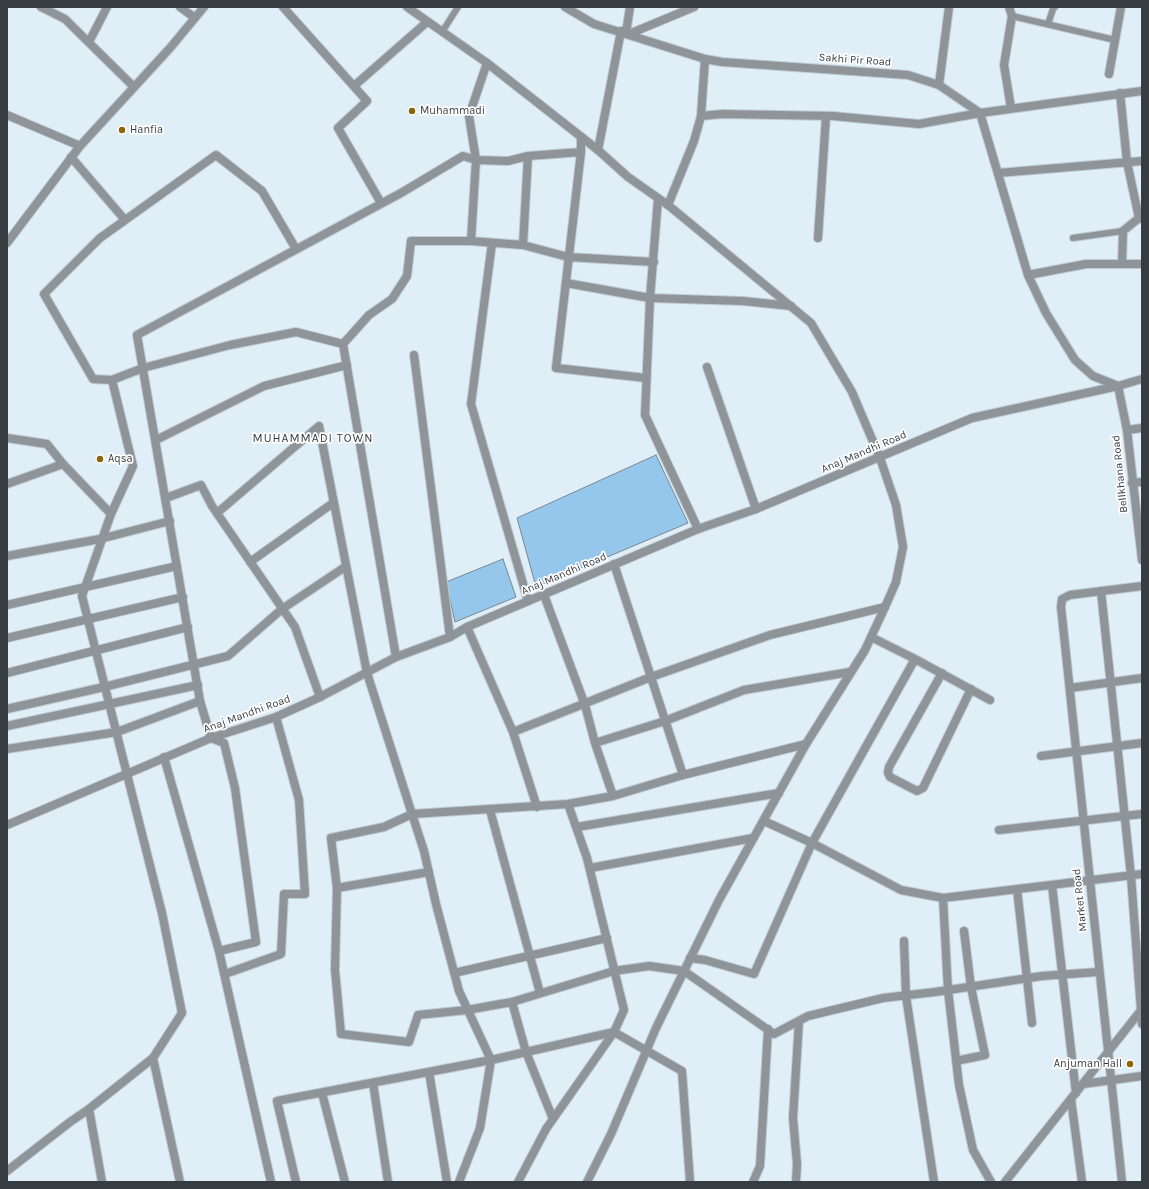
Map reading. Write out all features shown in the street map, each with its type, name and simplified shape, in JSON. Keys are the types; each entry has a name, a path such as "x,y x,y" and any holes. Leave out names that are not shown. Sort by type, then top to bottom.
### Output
{"street":[{"path":"41,7 65,19 134,87"},
{"path":"89,42 107,7"},
{"path":"180,7 195,18"},
{"path":"7,244 80,146 204,7"},
{"path":"283,7 367,101 338,128 381,203"},
{"path":"407,7 487,64 598,150 628,177 668,205 811,323 852,392 880,458 896,505 902,547 896,582 885,607 865,650 806,744 719,900 656,1028 611,1134 587,1182"},
{"name":"Sakhi Pir Road","path":"565,7 594,24 625,33 665,48 705,59 722,62 908,75 939,85 980,113"},
{"path":"598,150 630,7"},
{"path":"625,33 694,7"},
{"path":"939,85 948,7"},
{"path":"1009,7 1012,16 1004,65 1011,108"},
{"path":"1109,74 1121,7"},
{"path":"354,86 427,22"},
{"path":"668,205 694,141 702,116 705,59"},
{"path":"471,241 476,160 469,116 487,64"},
{"path":"702,116 722,114 826,116 919,124 1011,108 1142,91"},
{"path":"1120,93 1127,162 1140,218 1123,231 1122,264"},
{"path":"980,113 1028,275 1046,313 1075,360 1093,376 1118,386"},
{"path":"7,115 80,146"},
{"path":"818,238 826,116"},
{"path":"581,137 581,152 556,368 646,378"},
{"path":"219,951 256,942 235,788 224,744 211,738 200,701 137,335 381,203 463,156 476,160 508,160 528,156 581,152"},
{"path":"296,249 262,191 216,155 100,238 44,294 93,379 112,380 143,368 230,345 296,332 344,344"},
{"path":"523,245 528,156"},
{"path":"71,157 125,220"},
{"path":"998,173 1142,161"},
{"path":"658,199 650,298 645,415 698,529"},
{"path":"396,658 344,344 369,315 392,298 407,276 411,241 471,241 523,245 568,257 654,262"},
{"path":"492,243 471,404 528,601"},
{"path":"1028,275 1086,264 1142,264"},
{"path":"566,283 650,298 743,301 791,306"},
{"path":"414,355 450,636"},
{"path":"156,440 264,386 347,365"},
{"path":"706,367 756,509"},
{"name":"Anaj Mandhi Road","path":"7,825 211,738 276,717 320,697 396,658 450,636 467,627 698,529 756,509 972,418 1118,386 1142,379"},
{"path":"7,1171 70,1122 89,1110 153,1058 182,1013 162,913 128,773 108,704 82,596 100,540 133,466 112,380"},
{"name":"Bellkhana Road","path":"1118,386 1127,430 1132,483 1140,532 1142,560"},
{"path":"217,513 319,426 345,567 367,673 424,851 459,991 491,1060 480,1128 459,1182"},
{"path":"1127,430 1142,428"},
{"path":"7,438 47,444 63,464 111,514"},
{"path":"7,484 63,464"},
{"path":"1132,483 1142,482"},
{"path":"166,498 201,484 217,513 295,627 320,697"},
{"path":"250,562 333,503"},
{"path":"7,556 100,540 170,521"},
{"path":"614,564 683,775"},
{"path":"7,605 177,566"},
{"path":"7,709 104,687 228,656 282,609 345,567"},
{"path":"1142,586 1101,591 1131,876 1142,1024"},
{"name":"Market Road","path":"1101,591 1070,595 1062,599 1061,607 1084,820 1098,972 1122,1182"},
{"path":"544,595 584,705 613,796"},
{"path":"7,638 183,597"},
{"path":"513,732 584,705 651,677 770,635 885,607"},
{"path":"7,673 188,627"},
{"path":"467,627 513,732 537,807"},
{"path":"871,636 990,700"},
{"path":"690,958 705,960 754,974 812,843 915,659"},
{"path":"595,743 665,721 744,690 850,672"},
{"path":"942,673 889,767 888,773 890,777 917,791 923,788 970,688"},
{"path":"1070,688 1142,678"},
{"path":"7,726 198,685"},
{"path":"7,749 116,732 200,701"},
{"path":"225,974 281,954 284,894 305,894 299,800 276,717"},
{"path":"806,744 683,775 613,796 568,804 537,807 412,814 384,827 330,838 337,888 335,970 341,1034 410,1042 418,1015 467,1010 512,1002 614,971 649,966 684,971 774,1034 808,1016 883,998 1028,978 1098,972"},
{"path":"1041,756 1142,744"},
{"path":"164,758 225,974 271,1182"},
{"path":"577,827 779,793"},
{"path":"518,1182 553,1119 614,1032 624,1010 590,868 568,804"},
{"path":"490,810 540,993"},
{"path":"999,830 1142,814"},
{"path":"764,821 812,843 901,890 943,898 1142,874"},
{"path":"590,868 754,838"},
{"path":"337,888 429,872"},
{"path":"1052,885 1063,974 1082,1182"},
{"path":"1017,889 1032,1023"},
{"path":"943,898 948,990 959,1085 973,1150 991,1182"},
{"path":"956,1061 985,1055 971,987 964,931"},
{"path":"454,973 607,938"},
{"path":"904,940 906,996 934,1182"},
{"path":"512,1002 526,1052 553,1119"},
{"path":"1005,1182 1141,1010"},
{"path":"796,1182 797,1164 793,1118 799,1021"},
{"path":"753,1182 760,1166 768,1029"},
{"path":"296,1182 277,1101 491,1060 614,1032 682,1071 690,1182"},
{"path":"153,1058 180,1182"},
{"path":"429,1072 447,1182"},
{"path":"1083,1084 1142,1076"},
{"path":"373,1083 388,1182"},
{"path":"322,1093 345,1182"},
{"path":"89,1110 102,1182"}],"lane":[{"path":"442,32 458,7"},
{"path":"1048,24 1055,7"},
{"path":"1012,16 1115,40"},
{"path":"1073,238 1123,231"}],"building":[{"path":"656,455 688,523 536,587 517,518"},
{"path":"503,559 516,597 455,622 446,582"}],"place":[{"name":"Muhammadi","path":"412,111"},
{"name":"Hanfia","path":"122,130"},
{"name":"Aqsa","path":"100,459"},
{"name":"Anjuman Hall","path":"1130,1064"}],"district":[{"name":"MUHAMMADI TOWN","path":"313,439"}]}
